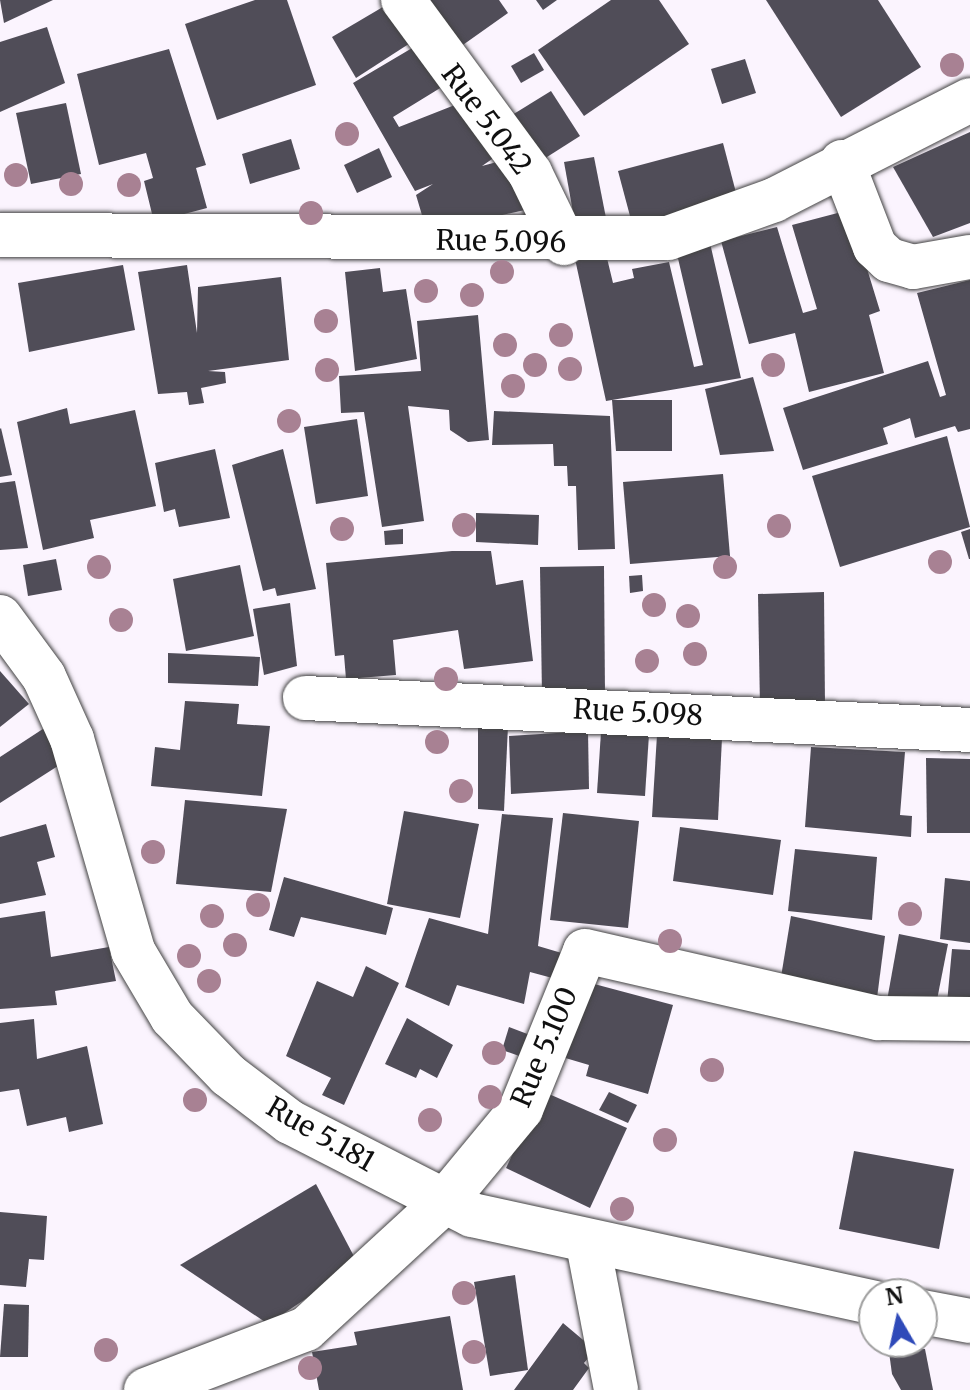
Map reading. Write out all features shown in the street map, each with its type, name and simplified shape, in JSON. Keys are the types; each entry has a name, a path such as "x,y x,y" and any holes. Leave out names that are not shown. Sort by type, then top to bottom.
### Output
{"street":[{"name":"Rue 5.042","path":"403,0 530,173 564,243"},
{"name":"Rue 5.096","path":"0,235 564,243 668,238 774,200 842,162 970,100"},
{"path":"842,162 875,247 889,260 913,267 970,257"},
{"name":"Rue 5.181","path":"0,617 44,677 72,739 133,951 172,1017 228,1075 290,1122 445,1201 588,1244 858,1300"},
{"name":"Rue 5.098","path":"305,698 970,730"},
{"name":"Rue 5.100","path":"146,1390 306,1329 445,1201 521,1109 585,951 878,1018 970,1019"},
{"path":"588,1244 616,1390"},
{"path":"938,1315 970,1321"}],"building":[{"path":"0,0 53,0 4,23"},
{"path":"255,0 287,0 316,85 217,120 185,24"},
{"path":"427,0 499,0 508,13 460,47"},
{"path":"536,0 557,0 543,10"},
{"path":"611,0 659,0 689,44 584,116 538,50"},
{"path":"766,0 878,0 921,67 841,117"},
{"path":"393,1 418,38 356,78 332,37"},
{"path":"47,27 65,83 0,112 0,42"},
{"path":"424,41 450,82 393,117 399,127 465,101 495,157 482,166 508,159 525,210 427,232 416,195 433,184 415,191 353,83"},
{"path":"169,49 206,165 196,168 207,208 154,222 144,181 153,178 146,153 99,165 77,74"},
{"path":"534,53 544,70 521,83 511,66"},
{"path":"745,59 756,93 722,104 711,69"},
{"path":"551,91 580,136 536,164 507,118"},
{"path":"66,103 81,174 31,184 16,113"},
{"path":"970,132 970,223 933,237 893,167"},
{"path":"291,139 300,169 250,184 242,154"},
{"path":"723,143 739,204 634,231 618,171"},
{"path":"379,148 392,177 357,193 344,165"},
{"path":"594,157 607,223 576,229 564,162"},
{"path":"849,210 880,311 869,315 884,373 809,392 795,333 749,344 721,241 777,227 803,313 817,309 792,225"},
{"path":"710,243 741,378 606,401 575,259 606,254 613,283 634,278 632,269 669,262 694,367 703,365 676,250"},
{"path":"123,265 135,330 29,352 18,283"},
{"path":"187,265 197,333 198,287 281,277 289,360 208,371 225,372 226,383 201,388 204,403 189,405 187,392 158,394 138,272"},
{"path":"380,268 383,292 406,289 417,359 355,371 345,272"},
{"path":"970,280 970,429 958,432 955,426 915,438 910,418 883,428 888,444 803,470 783,408 928,361 940,397 946,395 917,293"},
{"path":"478,315 489,440 468,442 450,430 449,410 408,406 424,521 382,527 364,412 341,413 339,376 421,371 417,321"},
{"path":"753,377 774,451 720,455 705,389"},
{"path":"612,400 672,400 672,451 616,451"},
{"path":"67,408 70,424 135,410 156,506 90,520 94,538 43,550 17,422"},
{"path":"494,411 610,416 615,549 578,550 576,486 568,486 567,466 554,466 553,444 492,445"},
{"path":"357,419 368,496 316,504 304,427"},
{"path":"0,429 12,475 0,477"},
{"path":"947,436 970,527 840,567 812,476"},
{"path":"215,449 230,518 179,527 175,509 164,512 155,463"},
{"path":"283,449 316,589 277,596 275,588 263,591 232,465"},
{"path":"723,474 730,556 630,564 623,482"},
{"path":"15,481 28,548 0,550 0,483"},
{"path":"476,513 539,515 538,545 476,542"},
{"path":"403,529 403,544 385,545 384,531"},
{"path":"970,529 970,559 969,559 961,532"},
{"path":"452,551 491,551 496,585 523,580 533,661 464,669 458,630 393,640 396,675 346,679 344,655 335,656 326,563"},
{"path":"56,559 62,590 28,596 23,565"},
{"path":"240,565 254,636 186,651 173,579"},
{"path":"604,566 605,696 542,696 540,567"},
{"path":"642,575 643,591 630,593 629,576"},
{"path":"824,592 825,706 760,707 758,594"},
{"path":"290,603 297,666 264,675 253,609"},
{"path":"168,653 260,657 258,686 168,683"},
{"path":"0,671 29,704 0,727"},
{"path":"185,701 239,704 237,724 270,726 262,796 151,786 155,747 180,750"},
{"path":"52,723 72,757 0,803 0,757"},
{"path":"508,726 504,811 478,809 478,727"},
{"path":"588,731 589,789 511,794 509,736"},
{"path":"601,732 649,734 645,796 597,793"},
{"path":"657,735 722,738 718,820 652,817"},
{"path":"811,747 905,752 900,815 912,816 911,837 805,827"},
{"path":"926,758 970,759 970,833 927,833"},
{"path":"185,800 287,809 271,892 176,884"},
{"path":"404,811 479,824 460,918 387,904"},
{"path":"563,813 639,821 628,928 550,920"},
{"path":"502,814 553,818 538,946 565,954 556,979 530,972 524,1004 457,985 449,1006 405,987 429,918 488,934"},
{"path":"46,824 55,857 37,862 46,895 0,904 0,837"},
{"path":"680,827 781,840 773,895 673,881"},
{"path":"795,849 877,857 872,920 788,911"},
{"path":"284,877 393,908 386,935 301,917 294,937 269,930"},
{"path":"945,878 970,881 970,943 940,939"},
{"path":"45,911 51,957 109,947 116,981 55,991 57,1005 0,1009 0,918"},
{"path":"791,916 885,936 877,998 780,983"},
{"path":"899,934 948,944 934,1015 886,1006"},
{"path":"952,949 970,950 970,1016 946,1014"},
{"path":"366,966 399,983 344,1105 322,1095 331,1078 286,1056 317,981 353,997"},
{"path":"583,981 673,1005 648,1094 586,1076 589,1065 562,1057"},
{"path":"407,1018 453,1045 437,1078 420,1069 416,1078 385,1064"},
{"path":"34,1019 37,1059 87,1046 103,1124 69,1132 66,1117 27,1126 19,1089 0,1092 0,1023"},
{"path":"509,1027 530,1035 522,1057 502,1050"},
{"path":"542,1091 627,1128 590,1208 506,1168"},
{"path":"609,1092 637,1105 628,1123 599,1110"},
{"path":"854,1151 954,1169 939,1249 839,1229"},
{"path":"316,1184 358,1264 268,1324 180,1265"},
{"path":"0,1212 47,1216 44,1260 29,1259 26,1287 0,1285"},
{"path":"515,1275 528,1370 490,1376 474,1282"},
{"path":"4,1304 29,1305 28,1357 0,1357"},
{"path":"450,1316 463,1390 319,1390 312,1352 357,1345 354,1332"},
{"path":"563,1323 595,1350 584,1363 589,1368 573,1390 514,1390"},
{"path":"890,1358 927,1358 933,1390 901,1390 892,1374"}]}
